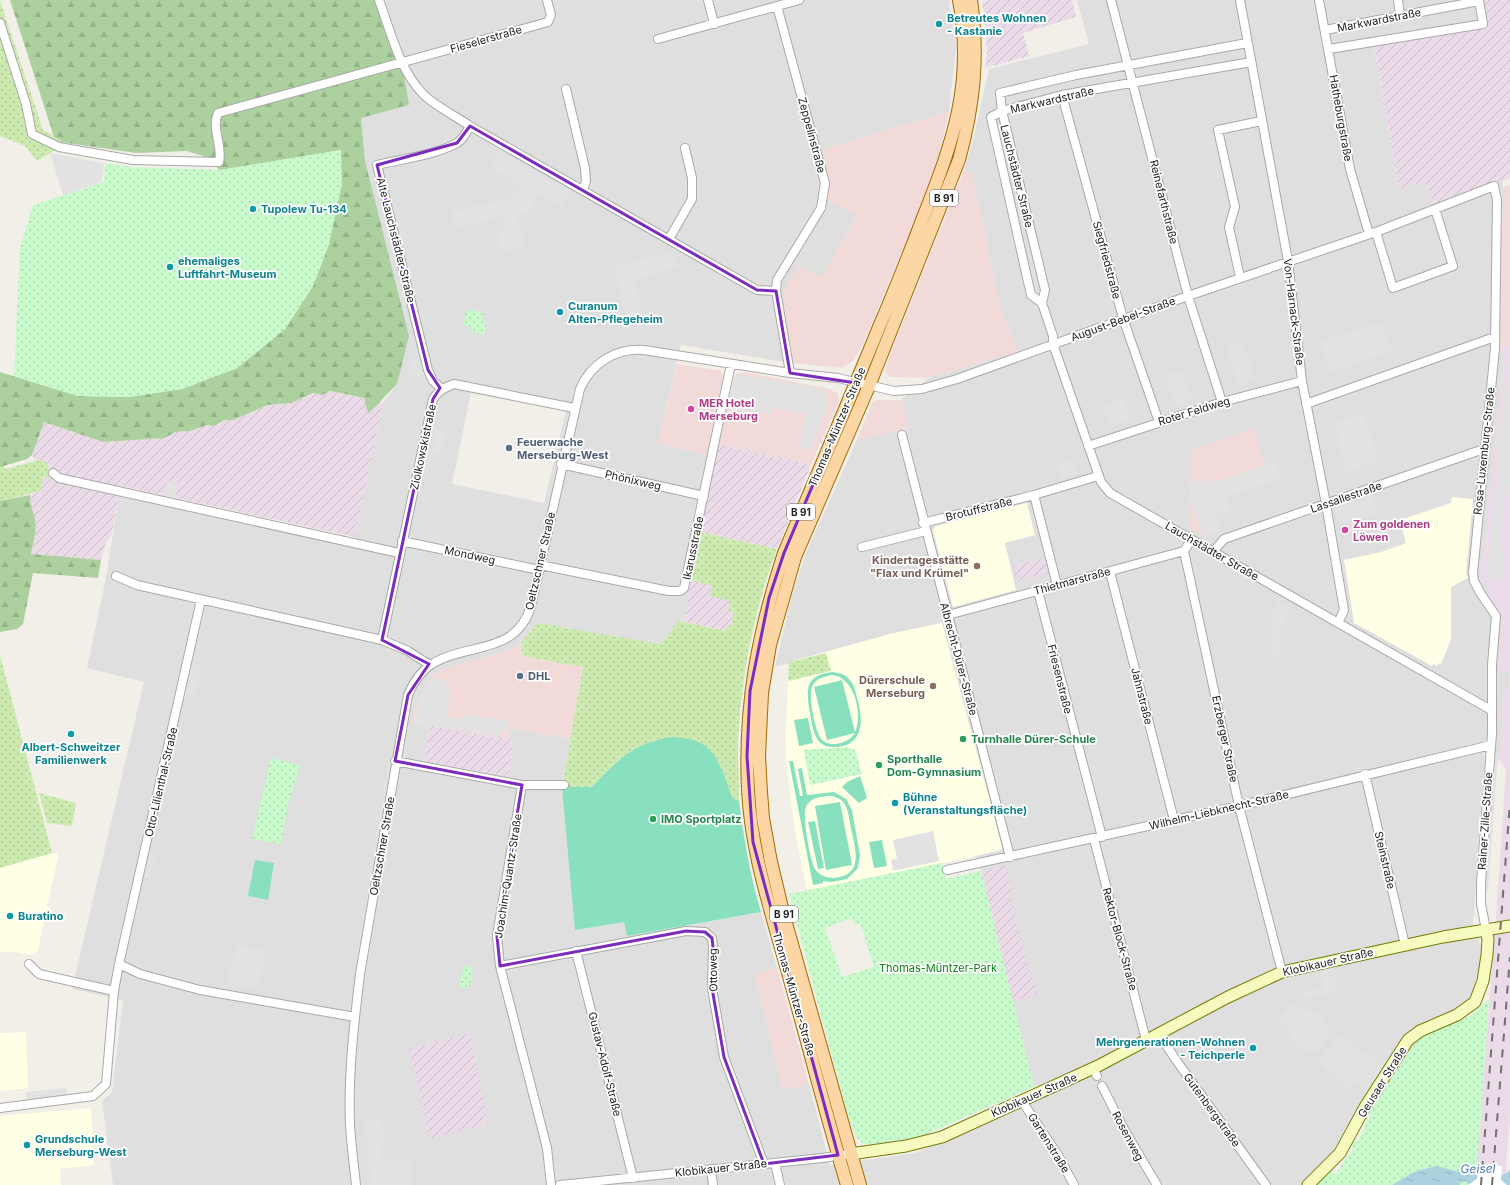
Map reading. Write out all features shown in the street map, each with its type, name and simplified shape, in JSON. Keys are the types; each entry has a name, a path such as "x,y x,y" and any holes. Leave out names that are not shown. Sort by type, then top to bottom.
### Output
{"main road":[{"name":"Thomas-Müntzer-Straße","path":"860,1185 844,1154 772,918 753,842 748,792 747,756 750,691 760,667 764,646 769,598 784,553 907,259 946,160 957,124 962,89 964,50 959,0"},
{"name":"Thomas-Müntzer-Straße","path":"764,646 795,557 869,386 959,160 966,134 972,101 976,52 970,0"},
{"name":"Thomas-Müntzer-Straße","path":"844,1154 847,1185"}],"street":[{"path":"379,0 402,63 410,78 424,96 470,126 757,290 776,291"},
{"name":"Fieselerstraße","path":"402,63 548,22 551,15 547,0"},
{"path":"708,0 714,24"},
{"path":"658,39 799,0"},
{"name":"Reinefarthstraße","path":"1111,0 1188,296 1222,402"},
{"name":"Von-Harnack-Straße","path":"1240,0 1261,121 1288,261 1302,381 1326,504 1344,610 1338,623"},
{"name":"Hatheburgstraße","path":"1319,0 1350,169 1372,233"},
{"path":"1398,0 1400,16"},
{"name":"Markwardstraße","path":"1325,30 1479,0 1483,24 1329,49"},
{"name":"Zeppelinstraße","path":"777,6 825,183 821,208 777,280 776,291 790,373"},
{"path":"0,23 26,104 32,134 59,147 133,160 219,162 221,154 215,120 218,113 402,63"},
{"name":"Markwardstraße","path":"1247,43 1076,75 1000,93 1002,111 1062,95 1251,62"},
{"path":"566,89 585,168 586,181 583,190"},
{"name":"Siegfriedstraße","path":"1062,95 1124,318 1159,422"},
{"name":"Lauchstädter Straße","path":"1042,303 1031,295 990,117 1002,111 1045,290 1042,303 1053,336 1053,344 1103,487 1110,493 1191,540 1491,710"},
{"path":"1240,278 1228,227 1235,207 1218,130 1261,121"},
{"name":"Alte Lauchstädter Straße","path":"442,389 433,381 428,370 377,165 428,152 457,142 464,136 470,126"},
{"path":"669,239 692,199 692,178 685,148"},
{"name":"August-Bebel-Straße","path":"869,386 894,391 922,389 957,379 1124,318 1240,278 1257,274 1288,261 1372,233 1494,186"},
{"name":"Rosa-Luxemburg-Straße","path":"1491,710 1492,665 1496,616 1481,594 1474,581 1473,574 1496,338 1497,200 1494,186"},
{"path":"1372,233 1393,288 1453,266 1435,209"},
{"path":"1306,404 1489,339 1496,338"},
{"name":"Oeltzschner Straße","path":"356,1185 350,1118 350,1080 355,1017 360,974 395,761 408,695 419,676 430,665 448,657 495,644 513,634 521,626 529,611 574,408 580,388 590,371 609,356 622,351 644,350 790,373 831,377 869,386"},
{"name":"Ikarusstraße","path":"539,567 669,591 680,591 686,582 731,364"},
{"name":"Roter Feldweg","path":"1088,446 1222,402 1302,381"},
{"path":"442,389 454,384 574,408"},
{"name":"Ziolkowskistraße","path":"382,640 399,553 433,399 442,389"},
{"name":"Albrecht-Dürer-Straße","path":"902,435 924,527 1010,857"},
{"name":"Lassallestraße","path":"1213,552 1224,539 1478,451 1484,452"},
{"name":"Phönixweg","path":"562,464 704,496"},
{"path":"53,473 64,479 399,553"},
{"name":"Brotuffstraße","path":"924,527 1098,476"},
{"path":"1034,495 1057,585"},
{"path":"862,547 924,527"},
{"path":"1184,551 1191,540"},
{"name":"Mondweg","path":"402,541 539,567"},
{"name":"Thietmarstraße","path":"948,615 1184,551"},
{"name":"Erzberger Straße","path":"1184,551 1239,806 1282,972"},
{"name":"Jahnstraße","path":"1110,572 1174,820"},
{"path":"116,576 137,585 382,640 408,651 430,665"},
{"name":"Friesenstraße","path":"1038,591 1098,838"},
{"name":"Otto-Lilienthal-Straße","path":"0,1108 93,1096 106,1084 114,991 201,600"},
{"name":"Rainer-Zille-Straße","path":"1486,930 1481,904 1481,883 1491,745 1491,710"},
{"name":"Wilhelm-Liebknecht-Straße","path":"947,870 1239,806 1365,774 1491,745"},
{"path":"395,761 522,785 564,785"},
{"name":"Steinstraße","path":"1365,774 1405,945"},
{"name":"Joachim-Quantz-Straße","path":"522,785 497,936 500,966 547,1148 551,1185"},
{"name":"Rektor-Block-Straße","path":"1098,838 1146,1040"},
{"name":"Klobikauer Straße","path":"560,1185 775,1163 924,1142 1095,1072 1158,1033 1228,997 1282,972 1405,945 1510,926"},
{"name":"Geusaer Straße","path":"1308,1185 1340,1153 1365,1107 1408,1040 1420,1031 1457,1015 1475,1002 1482,981 1487,955 1488,939 1486,930"},
{"name":"Ottoweg","path":"500,966 686,931 705,932 712,938 714,954 712,988 724,1057 764,1164"},
{"name":"Gustav-Adolf-Straße","path":"576,951 633,1178"},
{"path":"28,964 39,974 114,991"},
{"path":"120,964 140,974 200,990 355,1017"},
{"name":"Gutenbergstraße","path":"1158,1033 1266,1185"},
{"name":"Rosenweg","path":"1102,1086 1125,1131 1157,1185"},
{"name":"Gartenstraße","path":"1022,1101 1059,1157 1074,1185"},
{"path":"775,1163 780,1185"},
{"path":"711,1169 713,1185"}],"highlighted area":[{"path":"470,126 757,290 776,291 790,373 856,383 784,553 769,598 750,691 747,756 753,842 838,1155 764,1164 724,1057 712,988 712,938 705,932 686,931 500,966 497,936 522,785 395,761 408,695 429,664 382,640 433,399 440,388 428,370 377,165 457,143"}],"shaded area":[{"path":"379,0 949,0 956,47 949,112 823,149 828,167 826,199 858,214 822,278 792,363 681,345 658,443 707,455 691,529 700,532 690,580 685,622 679,621 661,645 537,623 522,642 510,650 448,668 435,675 412,723 430,726 424,762 508,776 514,741 507,740 509,728 571,739 562,787 624,922 627,936 761,912 777,968 755,973 783,1090 809,1084 830,1165 916,1153 990,1121 1145,1046 1034,1087 981,871 975,856 1001,850 1002,847 942,623 890,634 775,667 792,595 806,553 857,440 907,428 901,400 932,376 1017,352 999,304 972,173 964,170 973,141 989,69 1089,44 1077,0 1482,0 1485,26 1374,46 1399,189 1425,181 1434,206 1503,181 1500,347 1504,362 1481,579 1502,620 1498,671 1510,672 1510,675 1499,718 1503,720 1499,759 1482,752 1485,755 1473,924 1481,947 1479,969 1470,1000 1459,1008 1434,1020 1329,1159 1301,1185 113,1185 102,1102 112,1091 123,1000 72,989 144,682 87,668 106,578 119,495 353,547 383,403 397,384 365,161 361,118 409,105","holes":["471,393 566,411 544,503 452,484"]},
{"path":"988,0 1072,0 1076,17 1023,33 1029,56 985,68 987,54 982,2"},
{"path":"1482,0 1510,0 1510,178 1434,206 1425,181 1399,189 1374,45 1485,26"},
{"path":"949,112 939,155 915,221 862,346 853,361 841,368 792,363 783,294 799,266 822,278 858,215 826,199 828,167 823,149"},
{"path":"499,150 571,192 562,206 538,195 529,212 517,215 525,247 501,252 497,235 505,232 502,217 455,228 451,212 511,198 522,186 491,167"},
{"path":"50,153 104,163 102,182 63,195"},
{"path":"964,170 972,173 999,304 1017,352 926,378 891,377 885,372 888,360"},
{"path":"1510,185 1510,346 1500,347 1503,188"},
{"path":"669,252 680,266 635,280 643,317 627,320 613,267"},
{"path":"1381,322 1392,351 1330,373 1321,341"},
{"path":"1242,341 1255,380 1239,386 1226,346"},
{"path":"1510,346 1510,672 1498,671 1502,620 1481,579 1504,362 1500,347"},
{"path":"412,357 423,360 421,366 425,367 424,378 408,375"},
{"path":"1510,362 1510,480 1508,496 1504,499 1500,547 1504,545 1502,578 1493,581 1487,577 1497,484 1498,444"},
{"name":"MER Hotel Merseburg","path":"677,364 721,371 723,376 707,455 658,443"},
{"path":"1181,370 1193,400 1176,406 1165,376"},
{"path":"744,372 830,389 838,394 839,401 811,465 719,444 734,378 737,374"},
{"path":"737,374 821,389 824,392 828,406 811,450 799,448 805,414 774,408 773,414 749,410 749,413 727,409 734,378"},
{"path":"330,391 383,403 355,537 121,486 112,533 105,545 101,560 31,554 35,534 35,520 30,507 30,495 40,491 43,477 46,478 32,455 44,422 103,442 165,438 174,432 190,431 207,425 219,425 224,420 233,420 268,405 291,403 313,393 322,395"},
{"path":"1124,398 1132,419 1111,427 1103,406"},
{"path":"901,400 908,428 857,440 873,401"},
{"path":"1363,414 1379,460 1345,473 1335,423"},
{"path":"437,429 446,431 441,454 432,452"},
{"path":"1253,429 1265,465 1275,462 1281,479 1227,497 1231,509 1215,515 1220,530 1203,536 1190,529 1191,450"},
{"path":"719,444 811,465 777,549 700,532"},
{"path":"1073,460 1078,474 1062,479 1057,466"},
{"path":"1275,462 1281,479 1227,497 1231,509 1215,515 1220,530 1203,536 1190,501 1190,483 1201,480 1203,482 1212,479 1214,483"},
{"path":"167,481 178,483 176,497 164,495"},
{"name":"Zum goldenen Löwen","path":"1372,496 1379,515 1338,523 1335,509"},
{"path":"1452,497 1473,499 1466,573 1468,578 1451,587 1451,639 1441,664 1439,663 1437,666 1434,664 1432,666 1354,623 1344,560 1381,552 1406,543 1400,520 1451,503"},
{"name":"Kindertagesstätte \"Flax und Krümel\"","path":"1027,503 1035,535 1005,543 1016,590 953,607 933,530 936,526"},
{"path":"1045,558 1049,573 1016,581 1012,566"},
{"path":"690,580 713,586 730,601 734,612 731,626 726,631 685,622"},
{"path":"1278,602 1290,609 1280,631 1279,657 1271,656 1272,614"},
{"path":"942,623 1002,847 1001,850 807,892 794,825 785,753 789,662 890,634"},
{"path":"522,642 523,656 583,667 571,739 510,728 507,740 412,723 417,700 426,684 435,675 448,668 510,650"},
{"path":"191,664 201,666 194,696 184,693"},
{"path":"1510,675 1510,1114 1505,1185 1475,1185 1506,769 1499,759 1503,720 1499,718"},
{"path":"435,678 445,680 445,685 451,686 446,716 466,719 467,714 509,721 507,733 500,732 499,737 414,723 421,692 431,680"},
{"path":"430,726 514,741 508,776 424,762"},
{"path":"390,751 394,751 356,972 354,971"},
{"path":"1496,752 1498,755 1488,890 1484,893"},
{"path":"933,831 939,861 893,871 891,860 897,858 893,840"},
{"path":"387,834 390,835 367,967 364,968"},
{"path":"52,853 59,853 47,906 51,908 52,911 51,917 45,916 38,951 29,955 15,952 0,952 0,868"},
{"path":"148,856 155,858 150,879 143,877"},
{"path":"1005,865 1012,891 1009,893 1032,981 1034,981 1038,995 1013,1001 981,871"},
{"path":"236,945 265,951 258,989 228,983"},
{"path":"777,968 809,1084 783,1090 755,973"},
{"path":"1334,968 1338,991 1304,998 1303,992 1324,988 1321,971"},
{"path":"1293,1003 1305,1013 1311,1009 1324,1020 1330,1032 1320,1049 1313,1051 1300,1048 1290,1038 1289,1031 1278,1018"},
{"path":"26,1032 28,1088 0,1091 0,1033"},
{"path":"470,1033 488,1123 430,1139 409,1049"},
{"path":"1339,1034 1384,1066 1368,1090 1353,1082 1349,1089 1318,1062"},
{"path":"66,1088 67,1096 27,1100 26,1092"},
{"path":"91,1108 94,1165 60,1169 61,1185 0,1185 0,1116"},
{"path":"380,1120 380,1126 383,1125 386,1143 380,1143 382,1161 410,1159 412,1185 371,1185 365,1121"}],"green space":[{"path":"0,0 43,130 67,143 37,161 25,146 0,136"},
{"path":"10,0 379,0 402,63 409,105 361,118 365,161 409,336 397,384 372,410 368,413 364,398 330,391 322,395 313,393 291,403 268,405 233,420 224,420 215,426 207,425 190,431 175,432 165,438 103,442 44,422 32,455 27,459 0,467 0,372 78,396 129,397 182,389 237,368 285,329 313,286 329,244 341,150 220,170 203,156 187,151 136,153 67,143 54,137"},
{"name":"ehemaliges Luftfahrt-Museum","path":"341,150 342,184 329,244 313,286 285,329 237,368 182,389 129,397 78,396 14,376 20,248 33,205 104,182 105,163 132,167 220,170"},
{"path":"467,309 484,313 482,321 487,322 484,335 471,331 472,327 463,325"},
{"path":"39,460 46,462 51,478 43,477 41,491 0,501 0,467 3,465 5,469"},
{"path":"30,495 36,528 31,554 101,560 98,578 33,573 23,624 17,629 0,632 0,501"},
{"path":"700,532 777,549 755,620 742,693 738,743 739,801 733,800 720,764 660,739 649,742 622,757 592,787 562,787 583,667 522,656 522,642 537,623 660,644 679,621 726,631 727,625 731,626 734,612 728,611 730,601 710,596 712,586 690,580"},
{"path":"826,653 831,671 788,681 789,662"},
{"path":"0,655 52,853 0,868"},
{"path":"833,672 846,676 853,684 856,693 861,718 859,733 855,739 843,746 833,747 822,744 818,740 814,730 808,697 809,685 817,676","holes":["831,675 839,677 846,682 855,698 858,716 857,725 855,732 842,680 814,687 827,740 855,733 844,742 830,744 822,740 819,736 814,721 811,704 811,690 813,685 821,678"]},
{"path":"808,718 813,743 799,746 794,720"},
{"name":"IMO Sportplatz","path":"672,737 693,740 702,743 709,749 719,764 733,799 739,801 748,857 761,912 627,936 624,922 575,930 562,787 592,787 618,761 636,748 647,743"},
{"path":"847,747 855,750 862,774 810,785 804,750"},
{"path":"271,758 300,765 288,805 281,844 252,839"},
{"path":"789,761 793,761 800,796 803,796 798,769 802,768 807,795 834,792 846,799 852,810 860,855 858,868 847,879 831,882 823,881 823,883 813,885","holes":["829,796 840,799 846,808 856,852 856,860 850,872 844,876 834,878 823,876 815,869 809,848 805,819 806,807 812,800"]},
{"path":"860,776 867,798 859,803 842,787 847,782"},
{"path":"39,793 76,803 72,826 47,823"},
{"path":"840,802 852,865 826,870 815,806"},
{"path":"815,821 824,868 818,869 808,822"},
{"path":"882,840 887,866 874,868 869,842"},
{"path":"255,860 274,863 268,900 248,896"},
{"name":"Thomas-Müntzer-Park","path":"942,863 946,879 981,871 1034,1087 919,1137 871,1144 865,1144 858,1140 849,1120 789,894","holes":["852,918 854,925 860,923 874,967 842,977 825,928"]},
{"path":"470,966 473,975 468,988 458,987 464,967"},
{"path":"1489,999 1476,1185 1460,1185 1464,1173 1436,1166 1392,1185 1314,1185 1330,1171 1335,1175 1354,1148 1350,1145 1352,1139 1358,1142 1371,1113 1366,1111 1369,1106 1373,1107 1412,1047 1421,1038 1470,1016"}],"water":[{"path":"1436,1166 1464,1173 1470,1168 1476,1174 1503,1175 1510,1170 1510,1185 1469,1185 1465,1181 1460,1182 1460,1185 1392,1185 1414,1172"}],"pier":[{"path":"1478,1165 1502,1166 1501,1180 1507,1185 1468,1185 1477,1179"}],"railway":[{"path":"1481,1185 1510,802"},
{"path":"1492,1185 1510,957"}],"place":[{"name":"Betreutes Wohnen - Kastanie","path":"939,24"},
{"name":"Tupolew Tu-134","path":"253,209"},
{"name":"ehemaliges Luftfahrt-Museum","path":"170,267"},
{"name":"Curanum Alten-Pflegeheim","path":"560,312"},
{"name":"MER Hotel Merseburg","path":"691,409"},
{"name":"Feuerwache Merseburg-West","path":"509,448"},
{"name":"Zum goldenen Löwen","path":"1345,530"},
{"name":"Kindertagesstätte \"Flax und Krümel\"","path":"977,566"},
{"name":"DHL","path":"520,676"},
{"name":"Dürerschule Merseburg","path":"933,686"},
{"name":"Albert-Schweitzer Familienwerk","path":"71,734"},
{"name":"Turnhalle Dürer-Schule","path":"963,739"},
{"name":"Sporthalle Dom-Gymnasium","path":"879,765"},
{"name":"Bühne (Veranstaltungsfläche)","path":"895,803"},
{"name":"IMO Sportplatz","path":"653,819"},
{"name":"Buratino","path":"10,916"},
{"name":"Mehrgenerationen-Wohnen - Teichperle","path":"1253,1048"},
{"name":"Grundschule Merseburg-West","path":"27,1145"}],"water label":[{"name":"Geisel","path":"1478,1169"}]}
